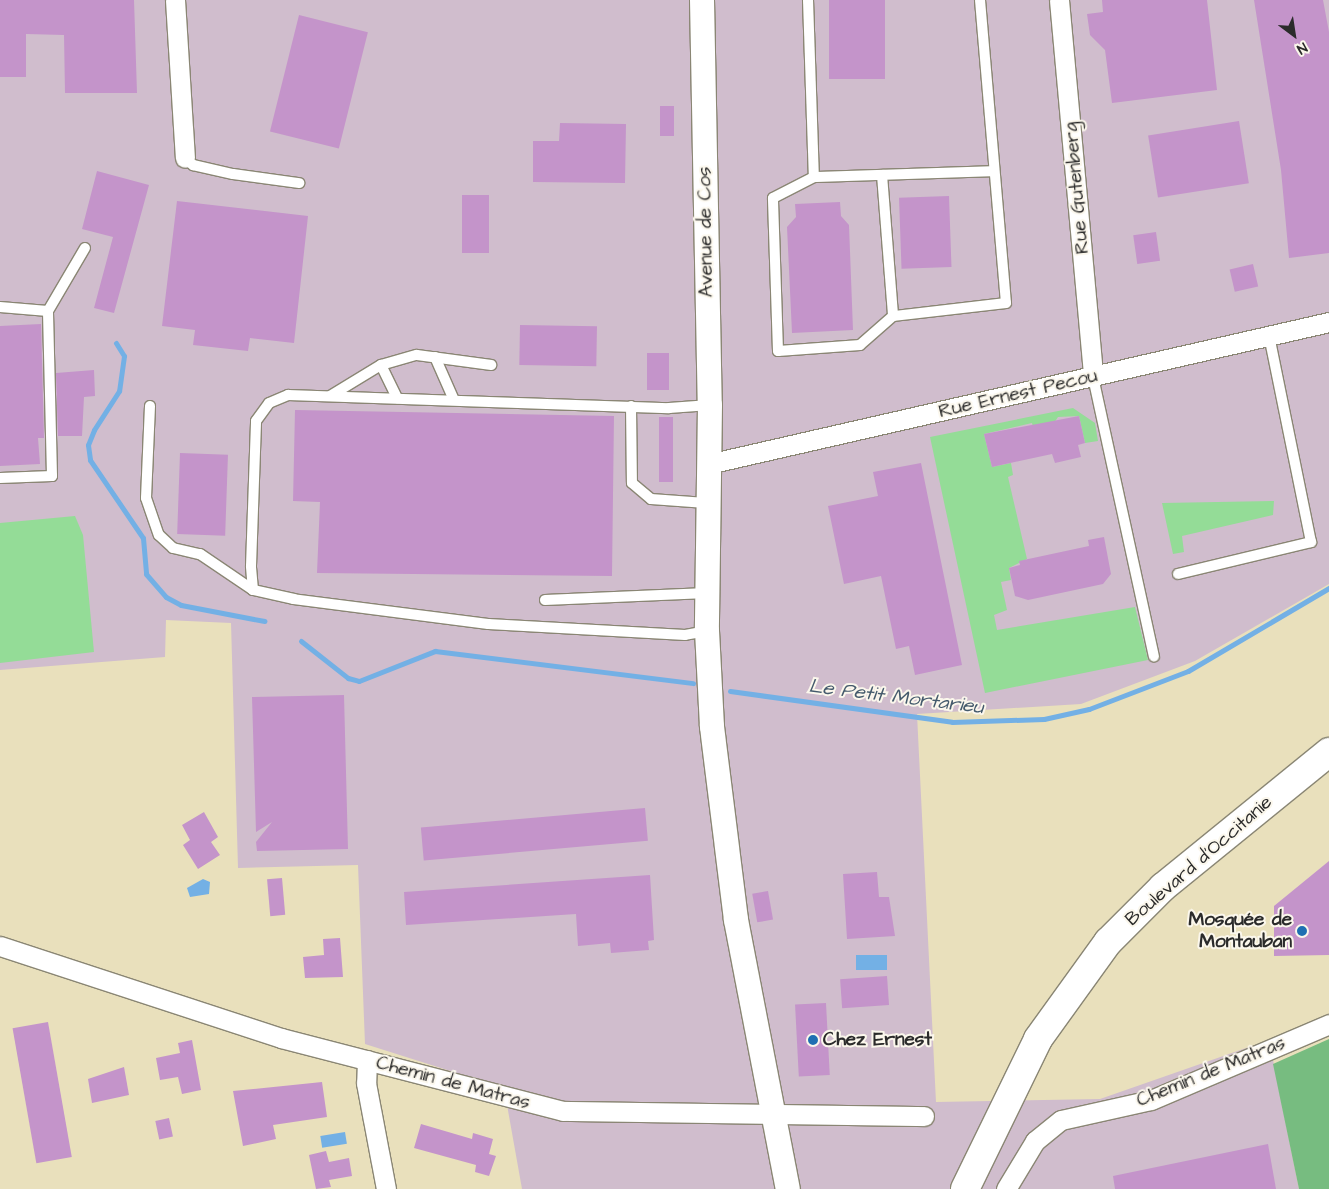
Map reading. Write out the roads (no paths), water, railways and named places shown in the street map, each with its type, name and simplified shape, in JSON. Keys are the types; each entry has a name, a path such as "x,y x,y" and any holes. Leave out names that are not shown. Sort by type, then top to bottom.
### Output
{"main road":[{"name":"Boulevard d'Occitanie","path":"965,1189 1038,1039 1108,942 1163,886 1329,752"}],"street":[{"path":"175,0 184,158"},
{"name":"Avenue de Cos","path":"702,0 710,405 706,503 706,631 712,727 736,920 788,1189"},
{"name":"Rue Gutenberg","path":"1059,0 1092,377"},
{"name":"Rue Ernest Pecou","path":"708,464 1329,322"},
{"name":"Chemin de Matras","path":"0,946 280,1038 563,1111 772,1111 924,1116"},
{"name":"Chemin de Matras","path":"1006,1189 1035,1141 1061,1120 1151,1100 1329,1024"},
{"path":"367,1060 366,1083 386,1189"}],"lane":[{"path":"808,0 814,177"},
{"path":"980,0 993,171 1006,302 893,316 860,345 778,351 773,198 814,177 993,171"},
{"path":"184,158 193,165 233,174 299,183"},
{"path":"882,175 893,316"},
{"path":"0,478 52,476 48,311 85,248"},
{"path":"0,307 48,311"},
{"path":"1178,574 1311,542 1268,336"},
{"path":"329,396 381,365 417,355 491,365"},
{"path":"435,357 454,400"},
{"path":"381,365 397,398"},
{"path":"1092,377 1154,656"},
{"path":"253,590 256,421 269,403 288,395 631,406 710,405"},
{"path":"150,406 146,498 160,535 173,548 200,554 253,590 488,624 685,635 706,631"},
{"path":"631,406 632,483 651,499 706,503"},
{"path":"545,600 706,593"}],"water":[{"path":"203,879 210,882 209,894 190,897 187,888"},
{"path":"856,955 887,955 887,970 856,970"},
{"path":"345,1132 347,1144 322,1148 320,1136"}],"waterway":[{"name":"Le Petit Mortarieu","path":"116,343 124,356 119,391 94,430 88,445 90,460 143,538 146,574 166,597 181,605 264,621"},
{"name":"Le Petit Mortarieu","path":"730,691 952,722 1044,719 1089,709 1188,671 1329,588"},
{"name":"Le Petit Mortarieu","path":"301,641 348,678 359,681 435,651 693,683"}],"place":[{"name":"Mosquée de Montauban","path":"1302,931"},
{"name":"Chez Ernest","path":"813,1040"}]}
